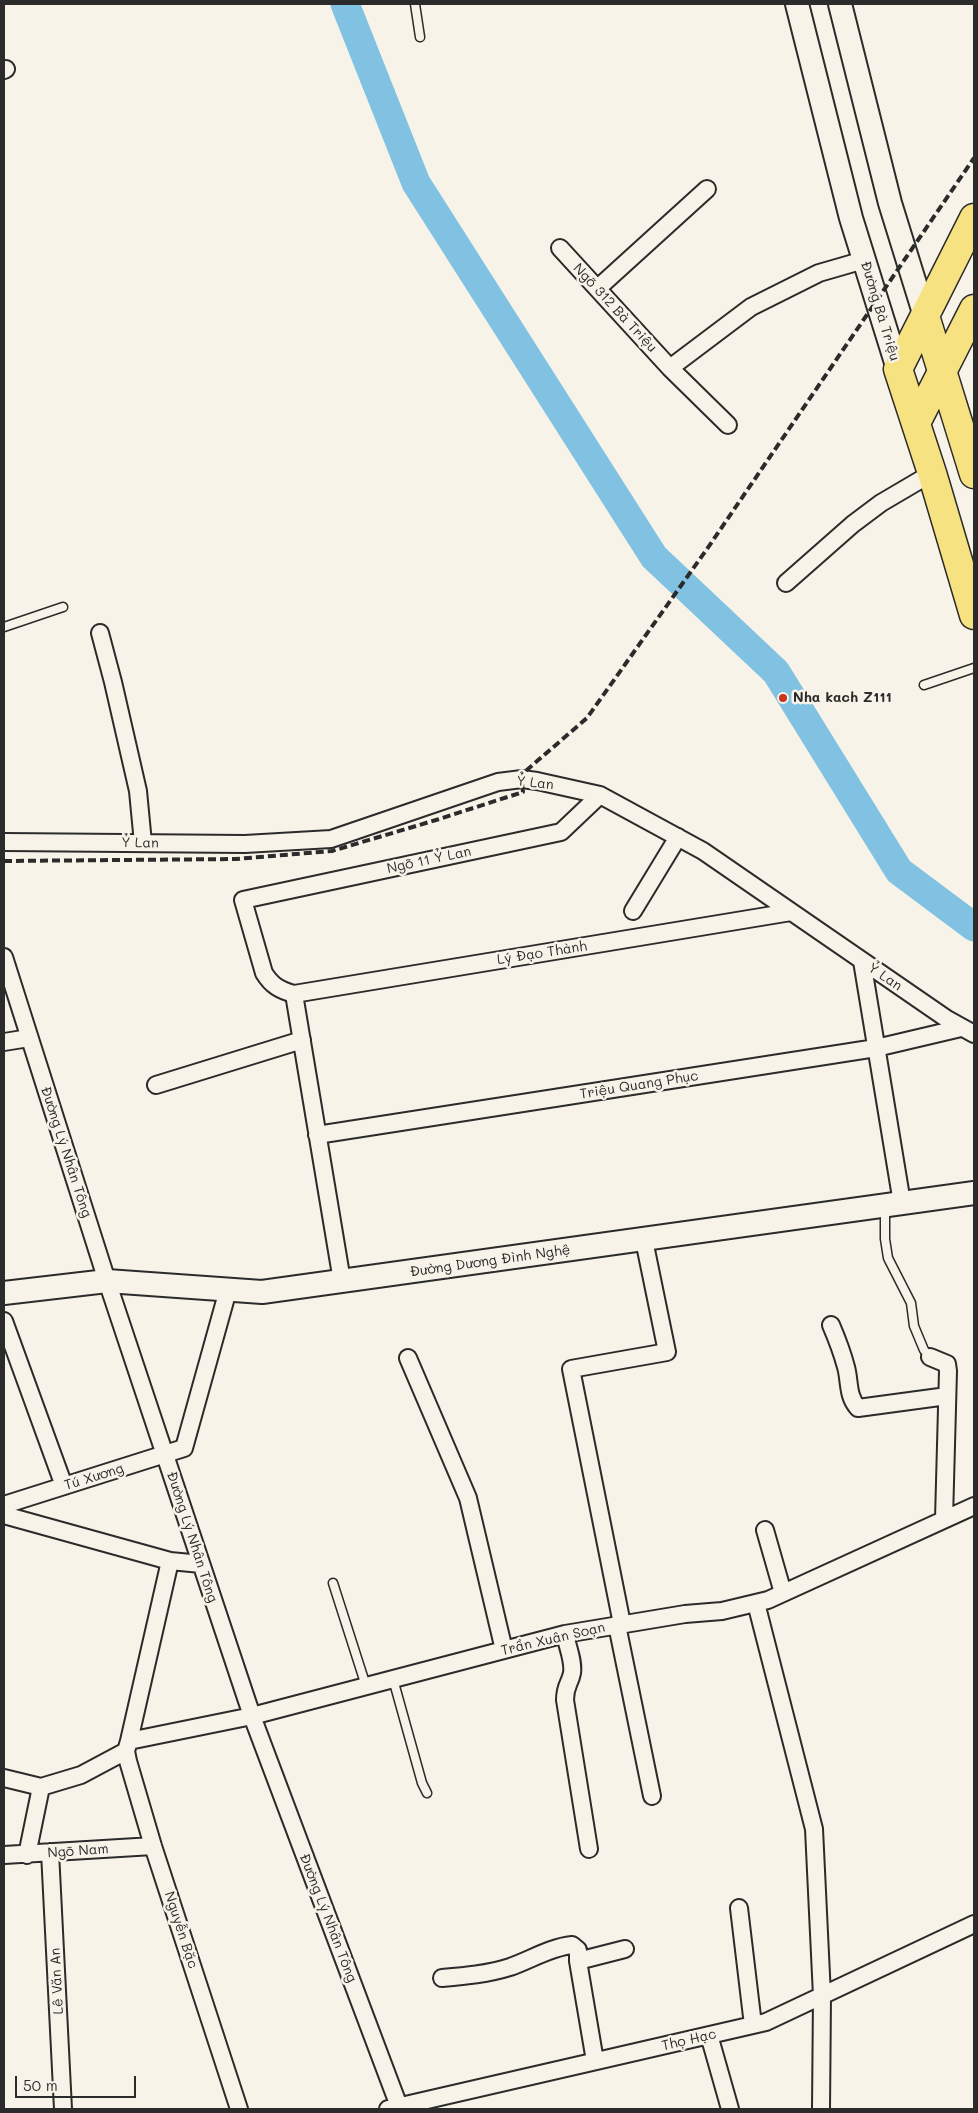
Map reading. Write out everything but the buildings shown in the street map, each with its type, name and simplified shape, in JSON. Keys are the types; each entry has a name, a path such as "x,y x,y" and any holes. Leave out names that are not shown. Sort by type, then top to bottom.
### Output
{"highway":[{"path":"898,369 974,218"},
{"path":"916,423 974,309"},
{"path":"925,316 974,474"},
{"name":"Đường Bà Triệu","path":"898,369 932,473 974,615"}],"main road":[{"name":"Đường Bà Triệu","path":"797,4 851,218 898,369"},
{"path":"840,4 890,203 925,316"},
{"name":"Đường Dương Đình Nghệ","path":"4,1293 107,1281 262,1292 974,1193"}],"street":[{"path":"598,288 707,189"},
{"name":"Ngõ 312 Bà Triệu","path":"560,248 670,368 728,425"},
{"path":"670,368 751,307 819,273 864,260"},
{"path":"786,583 853,524 882,503 932,473"},
{"path":"100,633 138,791 143,843"},
{"name":"Ỷ Lan","path":"4,842 246,844 332,839 498,782 522,780 600,794 703,851 967,1031"},
{"name":"Ngõ 11 Ỷ Lan","path":"294,994 279,989 270,983 264,973 244,900 561,832 600,794"},
{"path":"632,911 678,837"},
{"name":"Lý Đạo Thành","path":"294,994 791,912"},
{"name":"Đường Lý Nhân Tông","path":"4,957 107,1281 252,1716 396,2108"},
{"path":"862,961 876,1048 893,1204"},
{"path":"294,994 342,1281"},
{"name":"Triệu Quang Phục","path":"317,1135 876,1048 967,1031"},
{"path":"4,1042 30,1038"},
{"path":"156,1086 302,1040"},
{"path":"644,1240 667,1352 571,1369 652,1796"},
{"name":"Tú Xương","path":"4,1505 165,1456 184,1448 228,1290"},
{"path":"4,1321 64,1486"},
{"path":"831,1325 847,1370 850,1395 853,1403 858,1408 947,1396"},
{"path":"930,1357 947,1364 944,1519"},
{"path":"408,1358 468,1498 504,1650"},
{"name":"Trần Xuân Soạn","path":"40,1787 81,1775 128,1746 252,1716 565,1634 756,1603 783,1593 974,1506"},
{"path":"4,1515 170,1561 201,1564"},
{"path":"765,1530 783,1593"},
{"path":"128,1746 170,1561"},
{"path":"756,1603 814,1830 822,1996 821,2109"},
{"path":"565,1634 572,1668 572,1675 565,1689 565,1700 589,1849"},
{"name":"Nguyễn Bặc","path":"128,1746 153,1846 239,2109"},
{"path":"4,1778 40,1787 27,1855"},
{"name":"Ngõ Nam","path":"4,1854 27,1855 153,1846"},
{"name":"Lê Văn An","path":"50,1852 63,2109"},
{"path":"739,1908 753,2025"},
{"name":"Thọ Hạc","path":"396,2108 766,2022 974,1924"},
{"path":"442,1978 490,1972 562,1946 572,1946 578,1950 578,1961 595,2061"},
{"path":"578,1961 626,1950"},
{"path":"709,2035 730,2109"}],"lane":[{"path":"415,4 420,37"},
{"path":"4,628 63,607"},
{"path":"924,685 974,668"},
{"path":"893,1204 886,1239 888,1258 911,1303 914,1326 924,1350 930,1357"},
{"path":"333,1583 366,1686"},
{"path":"393,1679 422,1783 427,1793"}],"waterway":[{"path":"345,4 416,183 654,557 776,672 899,871 974,927"}],"railway":[{"path":"4,861 236,859 332,851 523,792 521,775 587,718 707,549 974,158"}],"place":[{"name":"Nha kach Z111","path":"783,698"}]}
